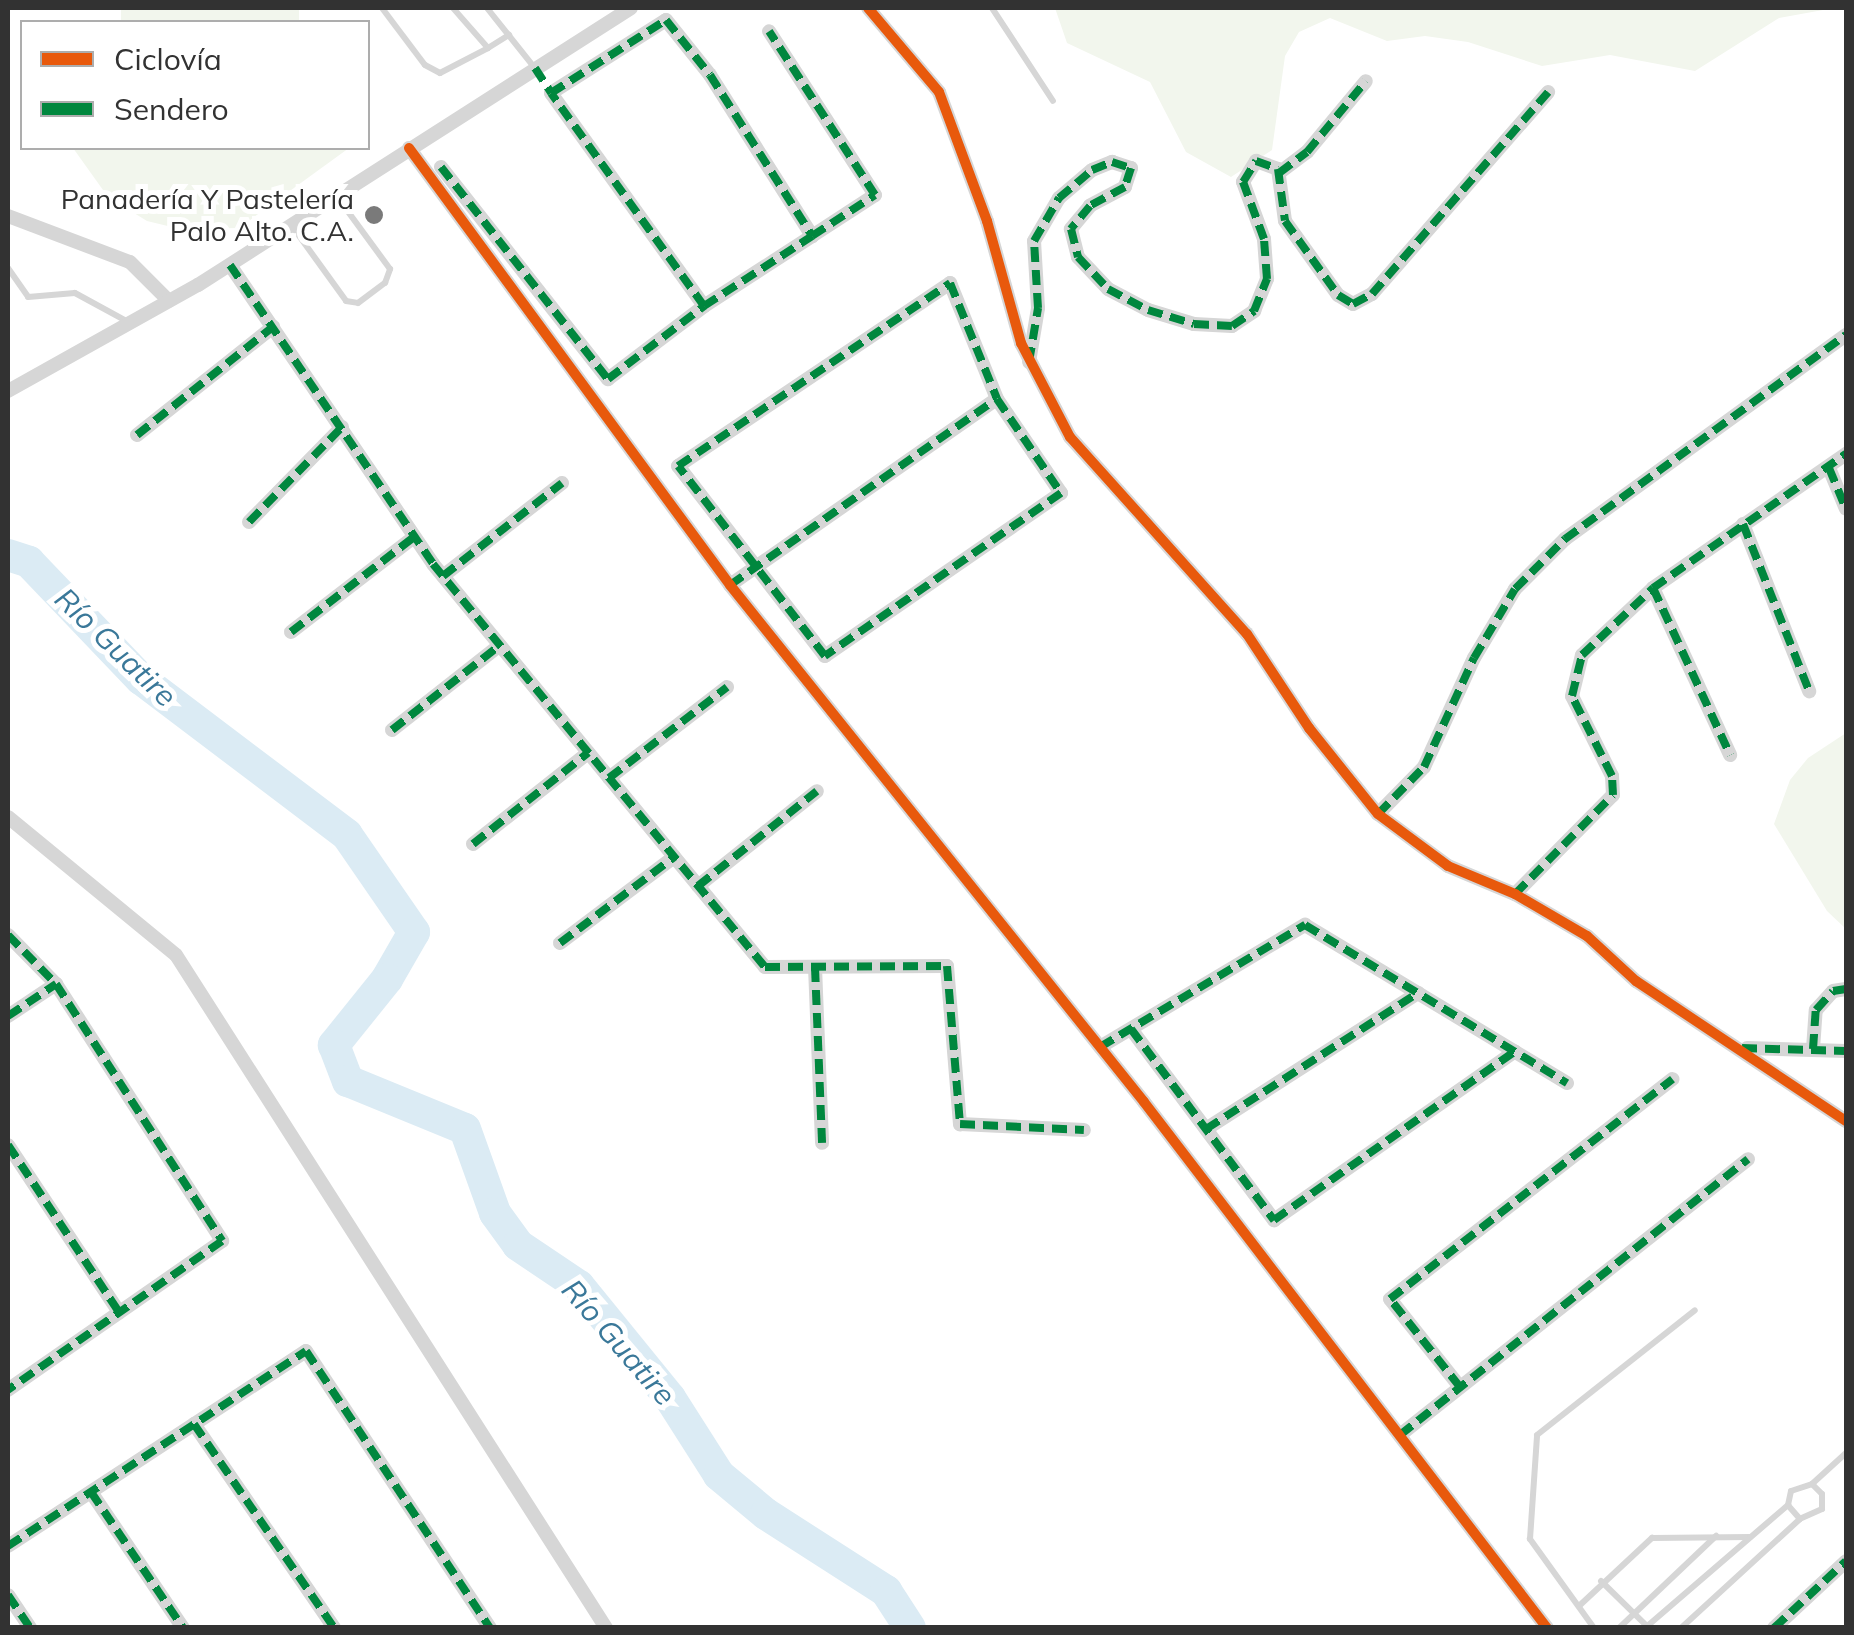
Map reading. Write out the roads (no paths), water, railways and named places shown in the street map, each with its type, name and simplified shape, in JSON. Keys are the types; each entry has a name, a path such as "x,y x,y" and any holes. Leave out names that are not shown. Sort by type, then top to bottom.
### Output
{"street":[{"path":"8,391 170,302 632,8"},
{"path":"868,8 939,92 988,220 1029,362 1070,436 1247,634 1308,728 1378,814 1448,866 1515,894 1587,936 1636,981 1742,1048 1846,1121"},
{"path":"552,93 666,20 710,74 812,236"},
{"path":"441,168 608,379 704,306 875,195 769,31"},
{"path":"535,68 704,306"},
{"path":"1279,174 1306,152 1366,81"},
{"path":"1029,362 1038,308 1034,241 1042,218 1081,176 1112,162 1131,168 1125,187 1090,206 1071,229 1078,257 1128,300 1170,318 1221,328 1254,311 1267,279 1264,240 1244,174 1256,162 1272,164 1279,174 1284,221 1338,294 1347,303 1363,301 1548,92"},
{"path":"409,148 730,585 1100,1047 1547,1628"},
{"path":"8,216 130,262 170,302"},
{"path":"230,265 442,576 764,967 947,966 960,1124 1084,1130"},
{"path":"950,284 997,400 1060,492 825,656 678,466 950,284"},
{"path":"138,435 273,328"},
{"path":"1378,814 1424,767 1474,658 1515,589 1565,539 1846,335"},
{"path":"730,585 997,400"},
{"path":"249,522 342,426"},
{"path":"1515,894 1610,804 1612,776 1572,696 1574,672 1582,655 1653,588 1846,454"},
{"path":"1829,468 1846,509"},
{"path":"442,576 562,483"},
{"path":"1743,524 1809,690"},
{"path":"290,632 414,538"},
{"path":"1653,588 1730,754"},
{"path":"392,730 500,645"},
{"path":"610,778 727,686"},
{"path":"473,844 588,752"},
{"path":"698,886 817,791"},
{"path":"8,817 176,955 606,1628"},
{"path":"560,943 674,857"},
{"path":"1100,1047 1305,925 1566,1083"},
{"path":"8,934 56,984 222,1241 8,1390"},
{"path":"815,967 822,1143"},
{"path":"8,1016 56,984"},
{"path":"1813,1049 1816,1010 1833,991 1846,989"},
{"path":"1206,1129 1418,993"},
{"path":"1130,1029 1274,1220 1514,1051"},
{"path":"1742,1048 1846,1051"},
{"path":"1460,1387 1390,1298 1673,1079"},
{"path":"8,1145 119,1312"},
{"path":"1400,1435 1748,1159"},
{"path":"8,1546 306,1351 490,1628"},
{"path":"194,1424 334,1628"},
{"path":"91,1492 183,1628"},
{"path":"1774,1628 1846,1560"},
{"path":"8,1595 30,1628"}],"lane":[{"path":"382,8 432,72 448,73 508,36"},
{"path":"453,8 488,48"},
{"path":"486,8 535,68"},
{"path":"992,8 1053,101"},
{"path":"292,225 346,301 358,304 385,283 390,269 336,195"},
{"path":"8,268 28,297 75,293 130,323"},
{"path":"1594,1628 1530,1538 1537,1435 1695,1310"},
{"path":"1601,1581 1646,1626 1788,1505 1797,1486 1812,1484 1846,1453"},
{"path":"1681,1628 1800,1519 1822,1508 1822,1494 1812,1484"},
{"path":"1788,1505 1800,1519"},
{"path":"1619,1628 1631,1610 1717,1535"},
{"path":"1578,1607 1601,1581 1652,1538 1750,1538"}],"waterway":[{"name":"Río Guatire","path":"8,555 29,562 141,679 347,835 414,932 387,979 334,1045 348,1081 465,1129 495,1213 518,1245 579,1286 670,1398 719,1475 766,1514 886,1591 910,1628"}],"place":[{"name":"Panadería Y Pastelería Palo Alto. C.A.","path":"374,215"}]}
